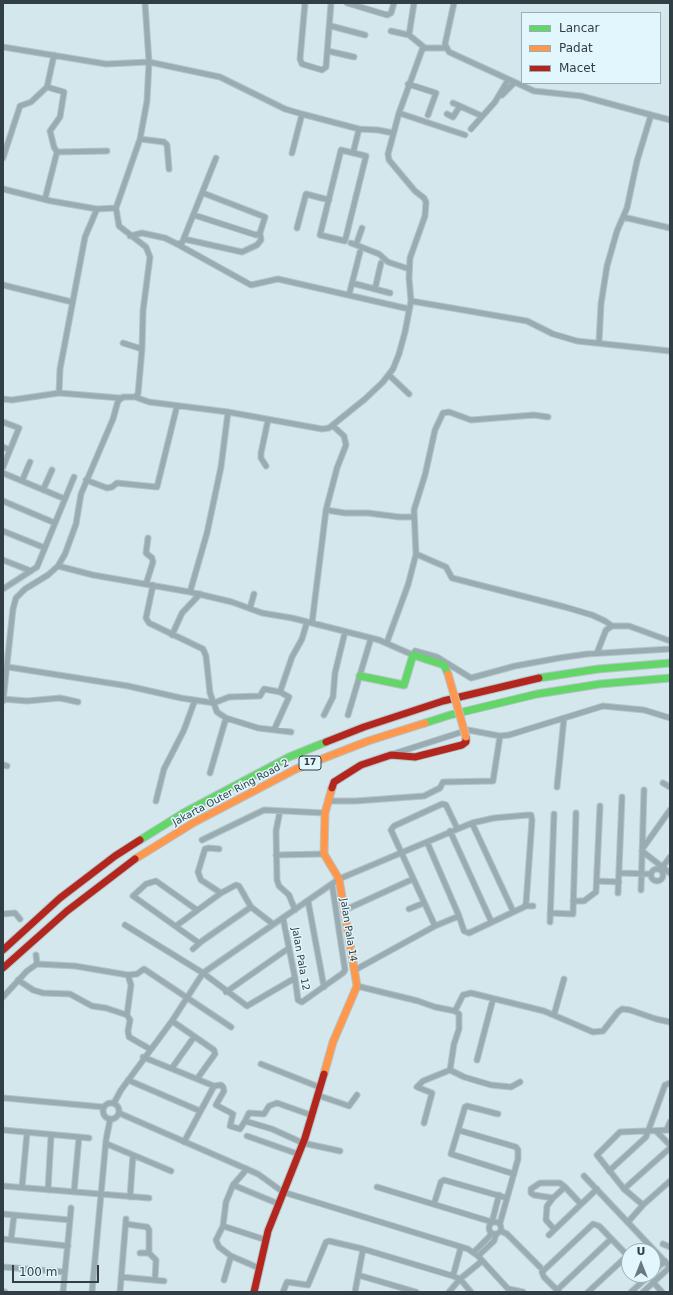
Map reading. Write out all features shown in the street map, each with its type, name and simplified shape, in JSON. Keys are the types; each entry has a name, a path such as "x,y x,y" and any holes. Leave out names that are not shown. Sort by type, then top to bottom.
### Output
{"main road":[{"path":"254,1292 266,1240 283,1192 303,1143 333,1042 357,986 340,879 324,854 325,813 334,782 353,772 361,765 391,755 415,757 462,745 466,742 466,737 448,674 444,665 413,655 404,685 360,676"},
{"name":"Jakarta Outer Ring Road 2","path":"3,950 60,898 115,856 184,812 289,757 364,727 443,701 523,681 598,669 670,663"},
{"name":"Jakarta Outer Ring Road 2","path":"3,968 67,911 123,868 193,823 296,769 368,741 450,715 537,694 600,684 670,678"}],"street":[{"path":"136,397 138,394 142,349 143,310 150,256 146,247 119,226 116,208 140,138 147,101 149,62 145,3"},
{"path":"305,3 301,62 302,64 324,69 326,67 328,51 332,3"},
{"path":"346,3 387,15 391,13 394,3"},
{"path":"409,36 414,3"},
{"path":"445,48 454,3"},
{"path":"331,26 365,35"},
{"path":"392,31 409,36 425,48 445,48 449,52 534,91 581,96 670,120"},
{"path":"3,47 106,64 149,62 220,77 285,109 359,129 378,130 393,133"},
{"path":"3,399 12,400 59,393 120,398 136,397 150,402 228,412 322,429 333,426 389,375 399,354 411,301 410,258 424,216 426,202 389,160 388,154 398,113 408,84 422,50 425,48"},
{"path":"328,51 354,58"},
{"path":"3,158 20,106 31,102 48,87 54,55"},
{"path":"495,102 508,80"},
{"path":"470,129 514,83"},
{"path":"408,84 436,93 428,115"},
{"path":"45,200 57,152 54,147 50,131 60,117 64,92 48,87"},
{"path":"453,102 482,116"},
{"path":"447,114 453,117 460,106"},
{"path":"398,113 465,135"},
{"path":"292,153 302,114"},
{"path":"599,342 601,304 607,266 616,231 629,203 637,161 651,115"},
{"path":"353,153 359,129"},
{"path":"140,138 164,142 166,145 169,169"},
{"path":"341,150 366,156 345,241 320,235 329,200 341,150"},
{"path":"57,152 106,151"},
{"path":"176,244 182,243 184,239 216,158"},
{"path":"3,189 45,200 97,209 116,208"},
{"path":"184,239 242,252 257,245 261,240 260,233 265,217 203,193"},
{"path":"297,228 306,194 329,200"},
{"path":"59,393 60,369 85,237 97,209"},
{"path":"194,215 256,235 260,233"},
{"path":"623,217 670,228"},
{"path":"362,228 354,244 379,254 388,262 410,269"},
{"path":"130,236 142,233 165,238 251,285 278,279 409,309"},
{"path":"349,295 360,252"},
{"path":"375,289 381,263"},
{"path":"352,283 390,293"},
{"path":"3,285 44,297 72,302"},
{"path":"411,301 527,321 566,338 670,351"},
{"path":"123,343 142,349"},
{"path":"389,375 410,394"},
{"path":"78,702 60,698 27,701 3,700 8,667 13,609 16,598 25,589 48,575 58,566 69,545 76,524 81,494 101,449 120,398"},
{"path":"86,480 106,488 112,487 117,483 157,487 177,406"},
{"path":"190,592 204,548 221,467 228,412"},
{"path":"387,642 408,585 416,554 412,517 436,430 443,413 449,412 471,420 534,416 548,417"},
{"path":"266,466 261,458 261,453 268,420"},
{"path":"3,422 19,428 3,467"},
{"path":"280,692 292,657 309,622 326,510 337,468 346,445 344,436 333,426"},
{"path":"3,447 10,450"},
{"path":"22,481 30,462"},
{"path":"43,490 52,470"},
{"path":"3,473 65,499"},
{"path":"4,588 37,567 74,477"},
{"path":"3,501 55,523"},
{"path":"326,510 345,513 368,513 412,517"},
{"path":"3,531 45,548"},
{"path":"146,584 153,562 152,558 146,553 148,538"},
{"path":"416,554 446,567 452,578 565,606 598,618 612,626 629,626 670,641"},
{"path":"3,560 31,571"},
{"path":"58,566 93,575 200,594 250,608 262,613 309,622 387,642 413,655 415,650 437,657 471,678 515,666 598,653 670,649"},
{"path":"153,585 146,618 153,626 203,649 206,656 210,693 217,712 226,718 258,728 291,732"},
{"path":"172,635 182,613 200,594"},
{"path":"250,608 254,594"},
{"path":"598,653 606,630 612,626"},
{"path":"324,716 332,697 335,673 345,632"},
{"path":"348,714 371,638"},
{"path":"8,667 128,686 146,692 214,703 229,697 260,696 264,689 280,692 289,697 274,730"},
{"path":"156,801 164,769 184,730 194,700"},
{"path":"391,755 468,730 500,736 604,706 644,710 670,718"},
{"path":"210,773 226,718"},
{"path":"557,787 564,718"},
{"path":"329,801 356,801 424,796 440,788 443,782 493,781 500,736"},
{"path":"666,785 670,778"},
{"path":"641,890 644,790"},
{"path":"618,893 622,797"},
{"path":"435,926 391,832 392,828 439,805 446,805 457,828"},
{"path":"573,901 584,901 596,892 600,806"},
{"path":"202,840 264,810 325,813"},
{"path":"643,850 670,810"},
{"path":"280,811 276,831 276,855 279,886 289,895 295,910"},
{"path":"550,913 573,914 576,813"},
{"path":"550,922 554,814"},
{"path":"114,1104 143,1057 172,1020 186,996 203,973 340,879 457,828 494,818 530,815 532,820 525,906"},
{"path":"472,823 513,911"},
{"path":"450,831 491,922"},
{"path":"427,842 464,931 467,933 525,906 533,906"},
{"path":"219,849 205,849 198,872 201,880 221,893"},
{"path":"643,850 662,868 670,873"},
{"path":"276,855 324,854"},
{"path":"651,874 653,870 662,868 670,857"},
{"path":"651,874 651,878 658,882 664,877 662,868"},
{"path":"619,873 651,874"},
{"path":"345,910 413,879"},
{"path":"197,910 156,881 146,884 133,896 199,943"},
{"path":"596,881 619,882"},
{"name":"Jalan Pala 14","path":"300,1002 343,973 345,967 332,884"},
{"path":"176,926 232,886 239,886 251,907 273,924"},
{"path":"308,901 324,987"},
{"path":"409,909 424,903"},
{"path":"193,949 199,943 251,907"},
{"path":"3,914 15,913 20,919"},
{"path":"355,970 435,926 459,916"},
{"name":"Jalan Pala 12","path":"283,918 298,1000 300,1002"},
{"path":"125,925 203,973 226,992 247,1006 295,978"},
{"path":"226,992 289,948"},
{"path":"36,955 37,964"},
{"path":"3,997 18,980 37,964 75,966 128,975 137,974 144,969 231,1027"},
{"path":"128,975 131,986 127,1015 130,1020 128,1030 129,1037 150,1048"},
{"path":"554,1015 564,979"},
{"path":"18,980 33,990 43,993 70,994 92,1006 106,1008 127,1015"},
{"path":"357,986 455,1011 460,1017 459,1029 454,1044 450,1070"},
{"path":"455,1011 465,993 471,993 554,1015 593,1032 603,1030 622,1009 630,1010 656,1020 670,1022"},
{"path":"477,1060 493,999"},
{"path":"172,1020 215,1052 197,1079"},
{"path":"172,1068 194,1037"},
{"path":"143,1057 214,1086 221,1085 224,1089 216,1105 233,1114 230,1126 240,1129 249,1114 264,1114 269,1106 278,1102 311,1115"},
{"path":"261,1064 319,1087"},
{"path":"424,1123 432,1093 418,1088 418,1086 432,1076 450,1070 464,1077 491,1086 511,1086 520,1082"},
{"path":"128,1080 200,1111"},
{"path":"609,1171 644,1139 665,1085 670,1083"},
{"path":"184,1142 214,1086"},
{"path":"317,1095 349,1106 357,1095"},
{"path":"4,1098 103,1107"},
{"path":"108,1103 114,1104 118,1107 119,1113 116,1118 110,1120 105,1118 102,1113 103,1107 108,1103"},
{"path":"498,1114 467,1106 464,1110 451,1154 514,1174"},
{"path":"119,1113 258,1174 283,1192 461,1247 476,1254 510,1290 523,1292"},
{"path":"92,1292 106,1144 110,1120"},
{"path":"246,1121 272,1129 303,1143 340,1151"},
{"path":"643,1205 624,1189 597,1157 598,1152 620,1132 648,1132 669,1129 670,1122"},
{"path":"3,1130 51,1136 89,1138"},
{"path":"458,1130 516,1147 518,1159 494,1241 476,1254"},
{"path":"624,1189 670,1146 656,1131"},
{"path":"22,1187 27,1133"},
{"path":"48,1190 51,1136"},
{"path":"246,1136 298,1154"},
{"path":"74,1192 79,1137"},
{"path":"106,1144 171,1171"},
{"path":"130,1197 134,1155"},
{"path":"247,1169 233,1185 226,1202 223,1226 216,1240 219,1247 231,1256 259,1268"},
{"path":"584,1176 670,1267 661,1275"},
{"path":"434,1204 440,1182 444,1180 507,1198"},
{"path":"628,1222 643,1205 670,1180"},
{"path":"553,1198 534,1195 531,1191 535,1185 540,1182 556,1182 565,1186 580,1203"},
{"path":"233,1185 279,1204"},
{"path":"3,1186 149,1198"},
{"path":"554,1229 546,1217 547,1206 565,1186"},
{"path":"377,1187 492,1222 500,1223"},
{"path":"549,1235 596,1189"},
{"path":"499,1195 489,1228 496,1233 507,1234 540,1267"},
{"path":"63,1292 71,1208"},
{"path":"3,1214 70,1220"},
{"path":"11,1240 14,1215"},
{"path":"120,1292 126,1222 147,1227 149,1230 149,1253 156,1260 155,1280"},
{"path":"611,1239 558,1291 544,1277 542,1272 593,1224 597,1224 621,1250"},
{"path":"223,1226 266,1240"},
{"path":"3,1240 68,1246"},
{"path":"283,1292 287,1282 308,1285 327,1241 363,1249 453,1276 460,1279 471,1292"},
{"path":"663,1244 670,1247"},
{"path":"453,1276 461,1247"},
{"path":"354,1292 363,1249"},
{"path":"140,1253 149,1253"},
{"path":"224,1280 231,1256"},
{"path":"449,1292 460,1279 482,1261"},
{"path":"661,1264 664,1261"},
{"path":"588,1292 621,1263"},
{"path":"3,1266 65,1272"},
{"path":"358,1275 416,1292"},
{"path":"121,1277 164,1281"},
{"path":"631,1292 641,1283"},
{"path":"643,1292 652,1283"},
{"path":"654,1283 662,1292"}],"traffic: fast":[{"path":"360,676 404,685 413,655 444,665 448,674"},
{"path":"539,678 598,669 670,663"},
{"path":"425,723 450,715 537,694 600,684 670,678"},
{"path":"140,840 185,812 289,757 326,742"}],"traffic: slow":[{"path":"448,674 466,737"},
{"path":"135,859 193,823 296,769 368,741 425,723"},
{"path":"324,1074 333,1042 357,986 339,879 324,854 325,813 332,788"}],"traffic: jam":[{"path":"326,742 364,727 443,701 539,678"},
{"path":"332,788 334,782 361,765 391,755 415,757 462,745 466,742 466,737"},
{"path":"3,950 60,898 115,856 140,840"},
{"path":"3,968 67,911 135,859"},
{"path":"254,1292 268,1231 305,1138 324,1074"}]}
